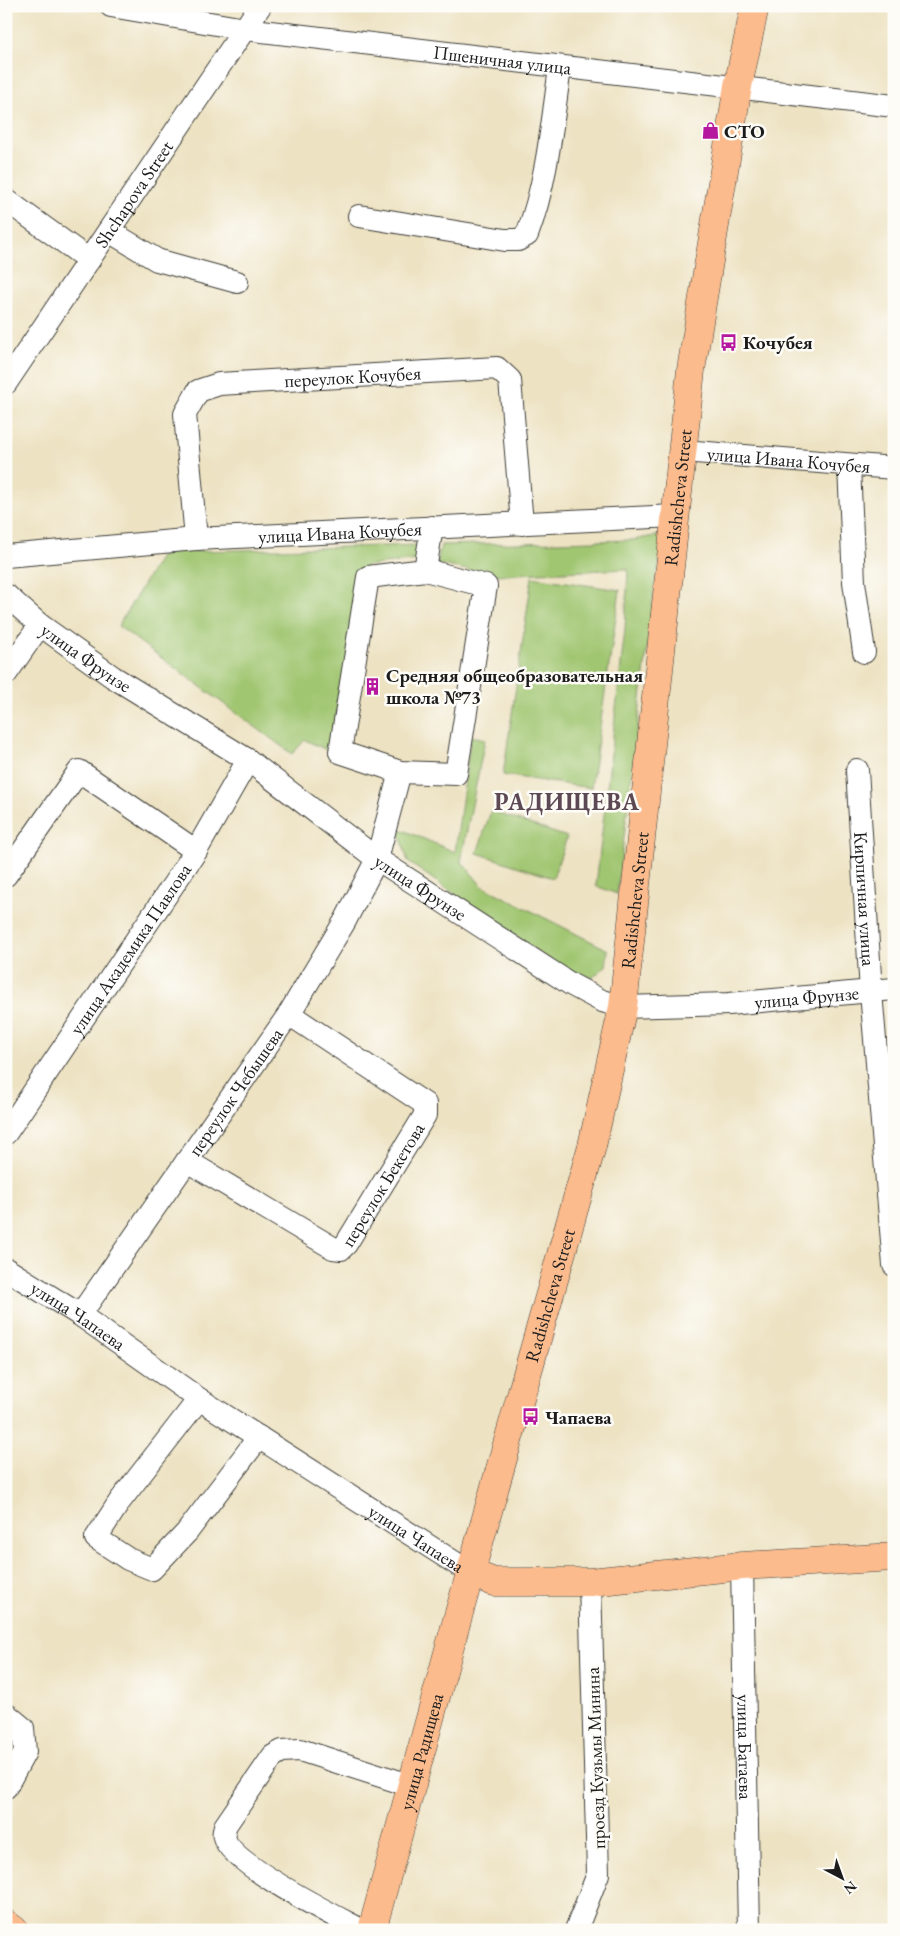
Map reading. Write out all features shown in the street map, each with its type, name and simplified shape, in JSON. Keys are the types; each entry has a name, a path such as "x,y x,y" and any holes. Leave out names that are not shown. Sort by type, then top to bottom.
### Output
{"main road":[{"name":"Radishcheva Street","path":"471,1573 592,1146 623,1007 691,370 738,86 755,6"},
{"name":"улица Чапаева","path":"471,1573 494,1582 590,1582 742,1566 894,1557"},
{"name":"улица Радищева","path":"372,1930 471,1573"},
{"path":"6,1924 14,1930"}],"street":[{"name":"Пшеничная улица","path":"111,6 245,29 560,68 738,86 894,106"},
{"name":"Shchapova Street","path":"6,383 260,6"},
{"path":"359,216 505,240 518,240 527,235 540,196 545,171 560,68"},
{"path":"6,200 89,260"},
{"path":"108,231 157,260 237,282"},
{"name":"переулок Кочубея","path":"196,539 185,414 198,391 219,384 497,368 510,380 522,524"},
{"name":"улица Ивана Кочубея","path":"683,451 894,468"},
{"path":"849,465 854,582 864,652"},
{"name":"улица Ивана Кочубея","path":"6,556 196,539 674,516"},
{"path":"425,570 432,527"},
{"path":"425,570 486,586 456,774 400,772 340,752 368,576 425,570"},
{"name":"улица Фрунзе","path":"6,595 40,624 113,677 248,760 376,859 572,986 602,1001 623,1007 729,1004 894,989"},
{"path":"6,674 40,624"},
{"name":"улица Академика Павлова","path":"6,1133 196,850 248,760"},
{"name":"Кирпичная улица","path":"857,770 871,992 894,1265"},
{"path":"6,875 79,771 196,850"},
{"name":"переулок Чебышева","path":"80,1315 289,1014 345,921 376,859 400,772"},
{"name":"переулок Бекетова","path":"187,1161 333,1248 341,1249 346,1244 425,1115 426,1109 424,1104 289,1014"},
{"name":"улица Чапаева","path":"6,1269 80,1315 199,1399 471,1573"},
{"path":"199,1399 120,1501 96,1538 128,1559 152,1569 187,1532 259,1437"},
{"name":"улица Батаева","path":"742,1566 749,1930"},
{"name":"проезд Кузьмы Минина","path":"576,1930 598,1874 590,1582"},
{"path":"6,1714 23,1728 25,1752 6,1787"},
{"path":"361,1930 278,1885 229,1847 223,1837 225,1826 273,1756 282,1751 300,1750 412,1786"}],"green space":[{"path":"665,534 655,584 617,894 596,886 625,629 628,569 493,575 437,564 441,545 633,540"},
{"path":"422,545 418,560 366,566 329,751 305,740 292,754 118,626 163,552"},
{"path":"532,577 620,590 591,788 503,775"},
{"path":"471,736 485,739 461,861 482,886 608,950 606,966 592,978 560,967 408,862 398,828 455,852"},
{"path":"491,811 567,837 553,878 477,853"}],"place":[{"name":"СТО","path":"710,131"},
{"name":"Кочубея","path":"729,342"},
{"name":"Средняя общеобразовательная школа №73","path":"372,686"},
{"name":"Чапаева","path":"531,1417"}],"district":[{"name":"РАДИЩЕВА","path":"567,802"}]}
